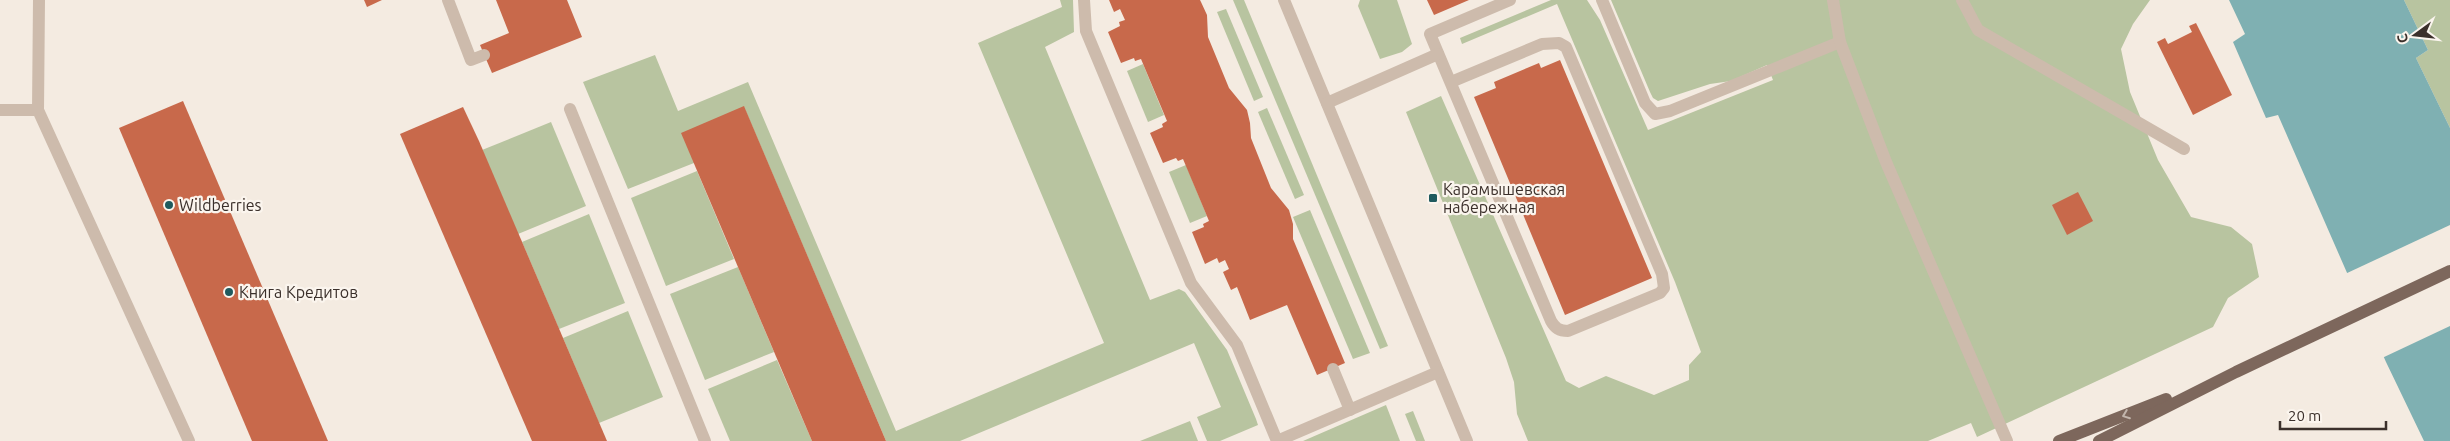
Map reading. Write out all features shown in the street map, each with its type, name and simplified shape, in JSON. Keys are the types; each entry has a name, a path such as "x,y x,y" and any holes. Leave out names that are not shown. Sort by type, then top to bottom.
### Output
{"main road":[{"path":"2100,441 2236,372 2450,271"},
{"path":"2059,441 2236,372"}],"street":[{"path":"40,0 38,110 189,441"},
{"path":"448,0 471,60 484,55"},
{"path":"1084,0 1086,31 1191,283 1237,345 1277,441 1438,372"},
{"path":"1284,0 1467,441"},
{"path":"1450,82 1542,44 1559,42 1566,47 1662,274 1664,288 1660,293 1575,329 1561,332 1555,328 1438,54 1430,34 1510,0"},
{"path":"1602,0 1645,103 1649,110 1655,114 1670,111 1840,42"},
{"path":"1833,0 1840,42 1886,162 2007,441"},
{"path":"1962,0 1978,30 2184,149"},
{"path":"1327,103 1438,54"},
{"path":"570,109 705,441"},
{"path":"0,110 38,110"},
{"path":"1333,369 1350,410"}],"green space":[{"path":"1060,0 1073,0 1074,32 1045,47 1150,300 1179,289 1185,292 1227,350 1256,419 1258,425 1220,441 1207,441 1197,417 1221,407 1194,343 960,441 886,441 744,107 694,163 628,189 583,82 655,55 678,111 748,82 896,431 1104,343 978,43 1062,7"},
{"path":"1233,0 1244,0 1388,346 1380,349"},
{"path":"1360,0 1397,0 1412,44 1402,52 1380,59 1358,6"},
{"path":"1551,0 1587,0 1600,20 1648,130 1773,80 1767,65 1731,81 1710,84 1658,101 1653,98 1650,92 1611,0 2150,0 2133,24 2121,49 2130,92 2158,160 2191,217 2231,227 2252,244 2259,277 2228,298 2213,327 1977,437 1971,423 1928,441 1528,441 1517,414 1514,382 1506,358 1406,112 1441,96 1566,381 1579,388 1606,376 1654,395 1689,380 1689,365 1701,352 1675,282 1557,4 1462,44 1460,38"},
{"path":"2404,0 2450,0 2450,128 2416,58 2428,50"},
{"path":"1226,9 1263,97 1254,101 1217,12"},
{"path":"1143,64 1164,115 1148,122 1127,71"},
{"path":"1267,108 1304,195 1295,199 1258,112"},
{"path":"551,122 586,206 518,234 482,150"},
{"path":"1186,165 1207,216 1190,223 1169,172"},
{"path":"697,171 734,259 666,286 631,198"},
{"path":"1310,210 1370,353 1353,359 1293,217"},
{"path":"589,214 625,303 559,329 522,242"},
{"path":"738,267 774,352 705,380 670,294"},
{"path":"628,311 663,397 599,423 563,338"},
{"path":"777,360 812,441 730,441 708,389"},
{"path":"1386,405 1400,441 1303,441"},
{"path":"1413,411 1425,441 1416,441 1405,414"},
{"path":"1190,421 1198,441 1140,441"}],"water":[{"path":"2229,0 2404,0 2428,50 2416,58 2450,128 2450,441 2424,441 2386,362 2278,115 2266,118 2233,42 2245,34"}],"pier":[{"path":"2450,225 2450,326 2382,358 2345,274"}],"building":[{"path":"364,0 382,0 367,7"},
{"path":"496,0 567,0 582,37 492,73 480,45 509,33"},
{"path":"1109,0 1200,0 1207,15 1208,37 1229,88 1247,110 1251,138 1271,188 1289,210 1293,224 1293,239 1345,363 1317,375 1287,305 1250,320 1237,287 1231,290 1223,272 1229,269 1225,260 1219,263 1217,258 1205,264 1192,232 1204,227 1203,224 1209,221 1183,159 1178,161 1176,158 1163,163 1150,133 1163,127 1162,124 1167,121 1141,59 1135,61 1134,58 1121,63 1108,32 1120,26 1119,22 1125,20 1120,9 1114,12"},
{"path":"1427,0 1469,0 1434,15"},
{"path":"2196,23 2232,95 2193,115 2157,42 2165,38 2168,44 2192,32 2189,26"},
{"path":"1560,60 1652,278 1565,315 1474,97 1496,88 1494,82 1539,63 1541,68"},
{"path":"183,101 328,441 252,441 119,128"},
{"path":"744,106 886,441 812,441 681,133"},
{"path":"463,107 607,441 532,441 400,134"},
{"path":"2078,192 2093,221 2067,235 2052,205"}],"place":[{"name":"Карамышевская набережная","path":"1433,198"},
{"name":"Wildberries","path":"169,205"},
{"name":"Книга Кредитов","path":"229,292"}]}
